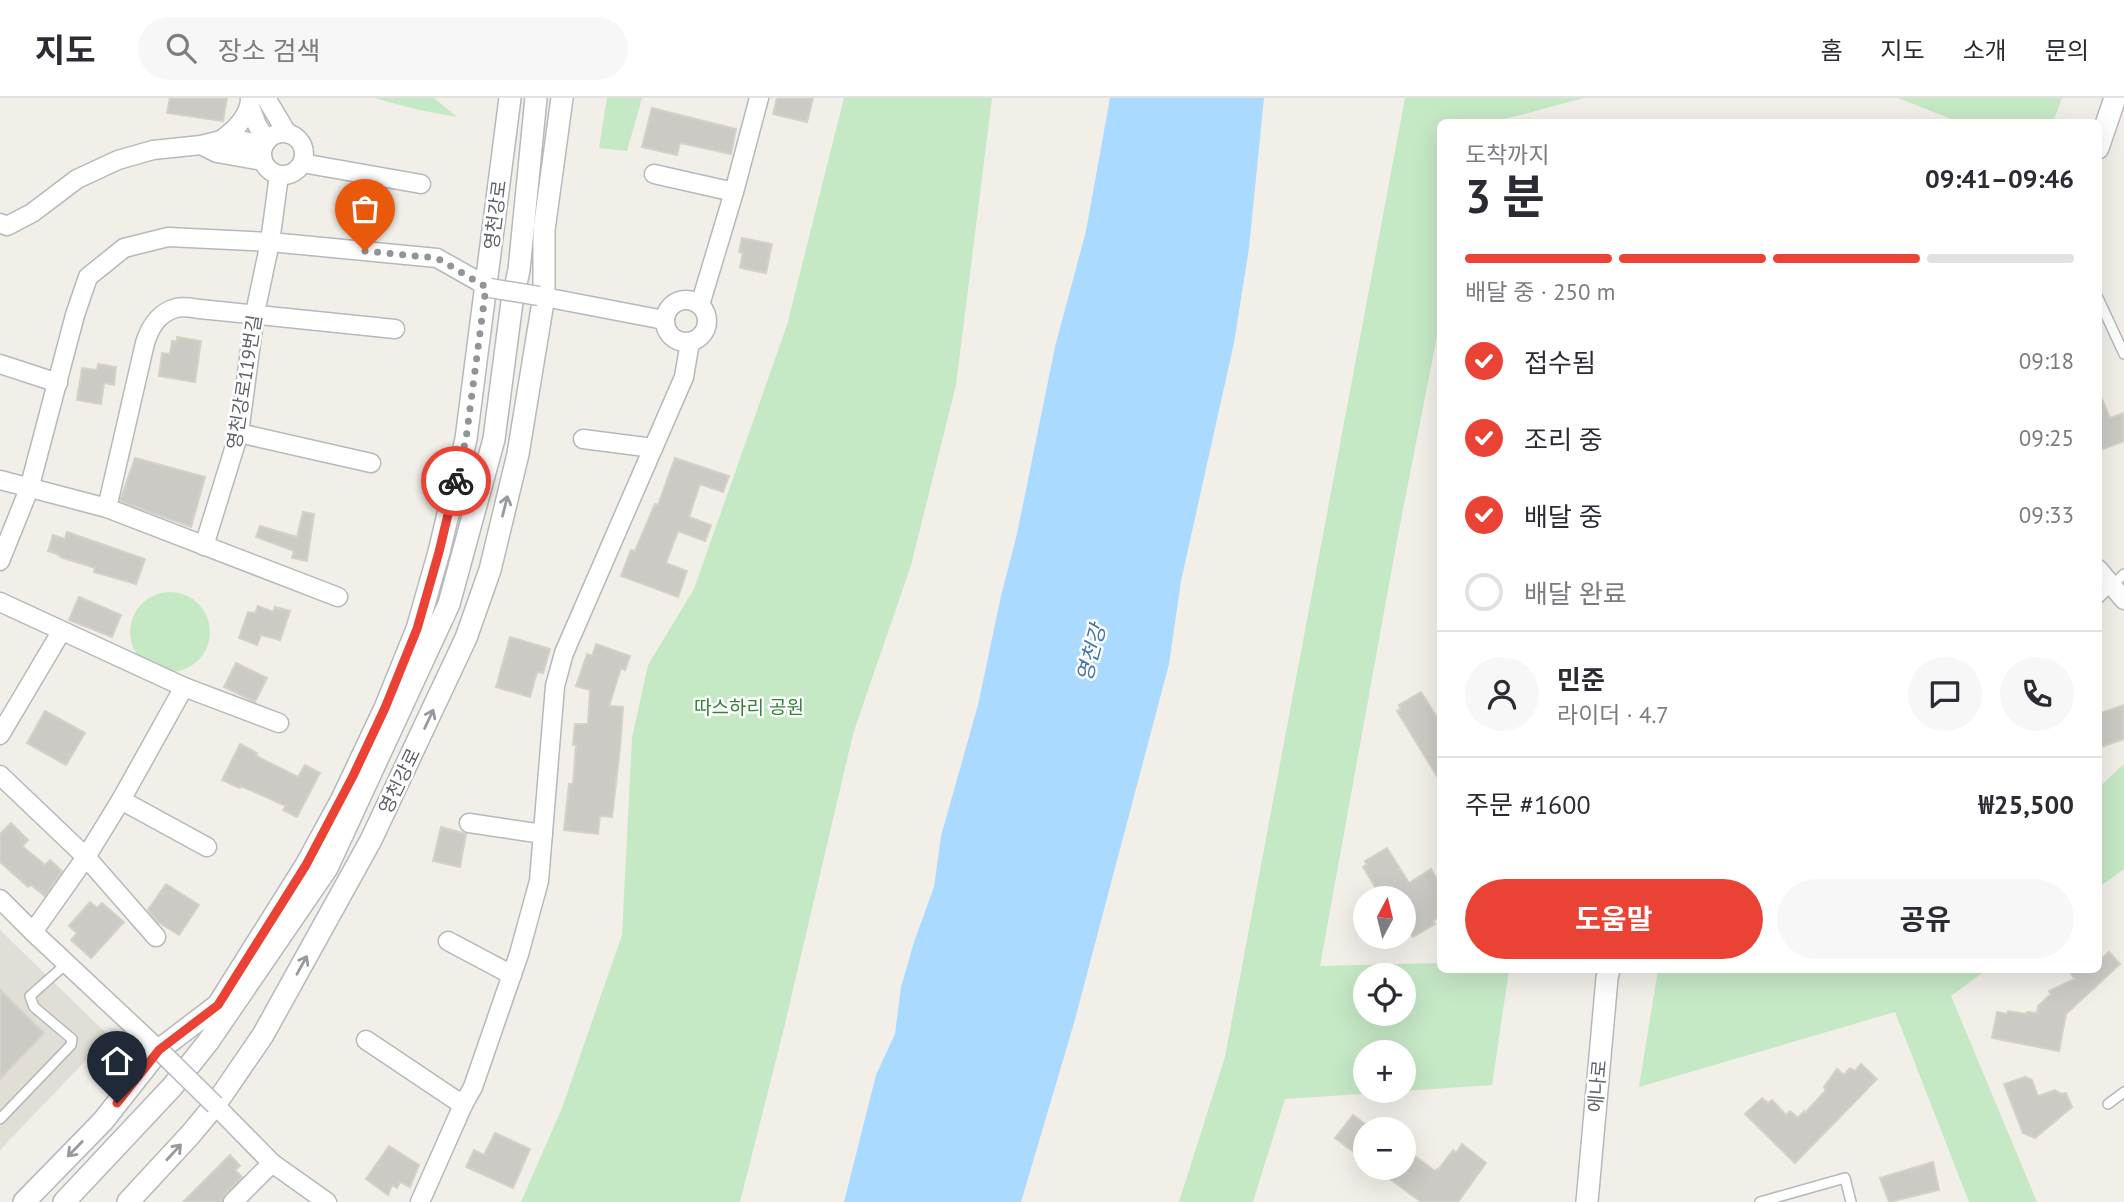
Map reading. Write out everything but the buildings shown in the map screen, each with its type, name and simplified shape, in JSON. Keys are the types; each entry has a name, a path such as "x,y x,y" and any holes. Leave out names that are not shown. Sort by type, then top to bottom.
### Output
{"street":[{"name":"영천강로","path":"24,1202 103,1121 159,1050 218,1005 306,865 342,799 385,708 417,629 466,439 488,288 510,98"},
{"name":"영천강로","path":"64,1202 172,1087 208,1042 327,868 449,604 494,439 512,302 519,270 536,98"},
{"name":"영천강로","path":"128,1202 215,1105 263,1035 371,840 466,638 490,570 518,454 541,296 544,230 562,98"},
{"path":"700,305 759,98"},
{"path":"2102,136 2115,98"},
{"path":"256,101 286,133 300,141 303,148 302,163 293,173 279,174 267,167 265,149 257,125 256,101"},
{"path":"221,140 233,131 256,101"},
{"path":"265,149 272,136 286,133"},
{"path":"0,223 7,226 32,213 77,179 118,160 153,150 221,140 240,140 265,149"},
{"path":"201,145 217,153 265,149"},
{"path":"302,163 421,184"},
{"name":"영천강로119번길","path":"204,546 239,433 255,313 270,242 279,174"},
{"path":"654,174 734,192"},
{"path":"0,561 29,489 75,315 88,276 124,248 168,237 270,242 437,258 488,288 664,320"},
{"path":"681,300 700,305 707,317 705,330 697,340 677,341 671,338 664,320 669,307 681,300"},
{"path":"107,508 150,327 156,319 176,308 255,313 394,329"},
{"path":"420,1202 473,1087 512,975 539,881 555,686 564,653 684,377 690,342"},
{"path":"0,364 58,383"},
{"path":"239,433 371,463"},
{"path":"583,439 653,448"},
{"path":"0,480 107,508 338,597"},
{"path":"2102,571 2118,579 2124,600"},
{"path":"0,602 184,687 279,723"},
{"path":"0,735 61,632"},
{"path":"33,932 86,857 184,687"},
{"path":"0,775 86,857 156,937"},
{"path":"121,800 207,847"},
{"path":"469,823 543,834"},
{"path":"0,899 159,1050 272,1163 327,1202"},
{"path":"448,941 512,975"},
{"name":"에나로","path":"1587,1202 1608,973"},
{"path":"366,1040 463,1105"},
{"path":"233,1202 272,1163"}],"lane":[{"path":"2102,307 2124,354"},
{"path":"2102,594 2118,579"},
{"path":"0,1119 71,1045 72,1039 34,1007 30,996 66,964"},
{"path":"2108,1104 2124,1092"},
{"path":"1760,1202 1845,1178 1852,1202"}],"shaded area":[{"path":"0,930 109,1036 0,1150"}],"green space":[{"path":"374,98 434,98 457,117 419,110"},
{"path":"607,98 642,98 627,151 599,148"},
{"name":"따스하리 공원","path":"844,98 992,98 956,385 911,565 853,734 740,1202 521,1202 562,1108 622,935 632,738 648,665 694,589 787,325"},
{"path":"1405,98 1584,98 1505,119 1437,119 1437,336 1397,540 1320,966 1353,965 1353,1026 1416,1026 1416,964 1437,963 1437,973 1509,973 1492,1085 1416,1090 1416,1040 1353,1040 1353,1094 1285,1099 1253,1202 1179,1202 1225,1057"},
{"path":"1898,98 2062,98 2054,119 1951,119"},
{"path":"162,592 178,592 199,603 210,624 210,640 199,661 178,672 162,672 148,666 136,654 130,640 130,624 136,610 148,598"},
{"path":"2124,764 2124,869 2102,885 2102,784"},
{"path":"1658,973 1982,973 1951,996 2037,1202 1969,1202 1895,1012 1639,1087"}],"water":[{"name":"영천강","path":"1110,98 1264,98 1249,248 1234,343 1181,581 1169,664 1074,1023 1021,1202 844,1202 876,1075 895,1034 901,987 934,887 941,836 978,705 1017,534 1055,347 1086,231"}],"way so far":[{"path":"365,251 437,258 486,287 466,439 456,481"}],"route":[{"path":"117,1103 159,1050 218,1005 306,865 342,799 385,708 417,629 456,481"}]}
